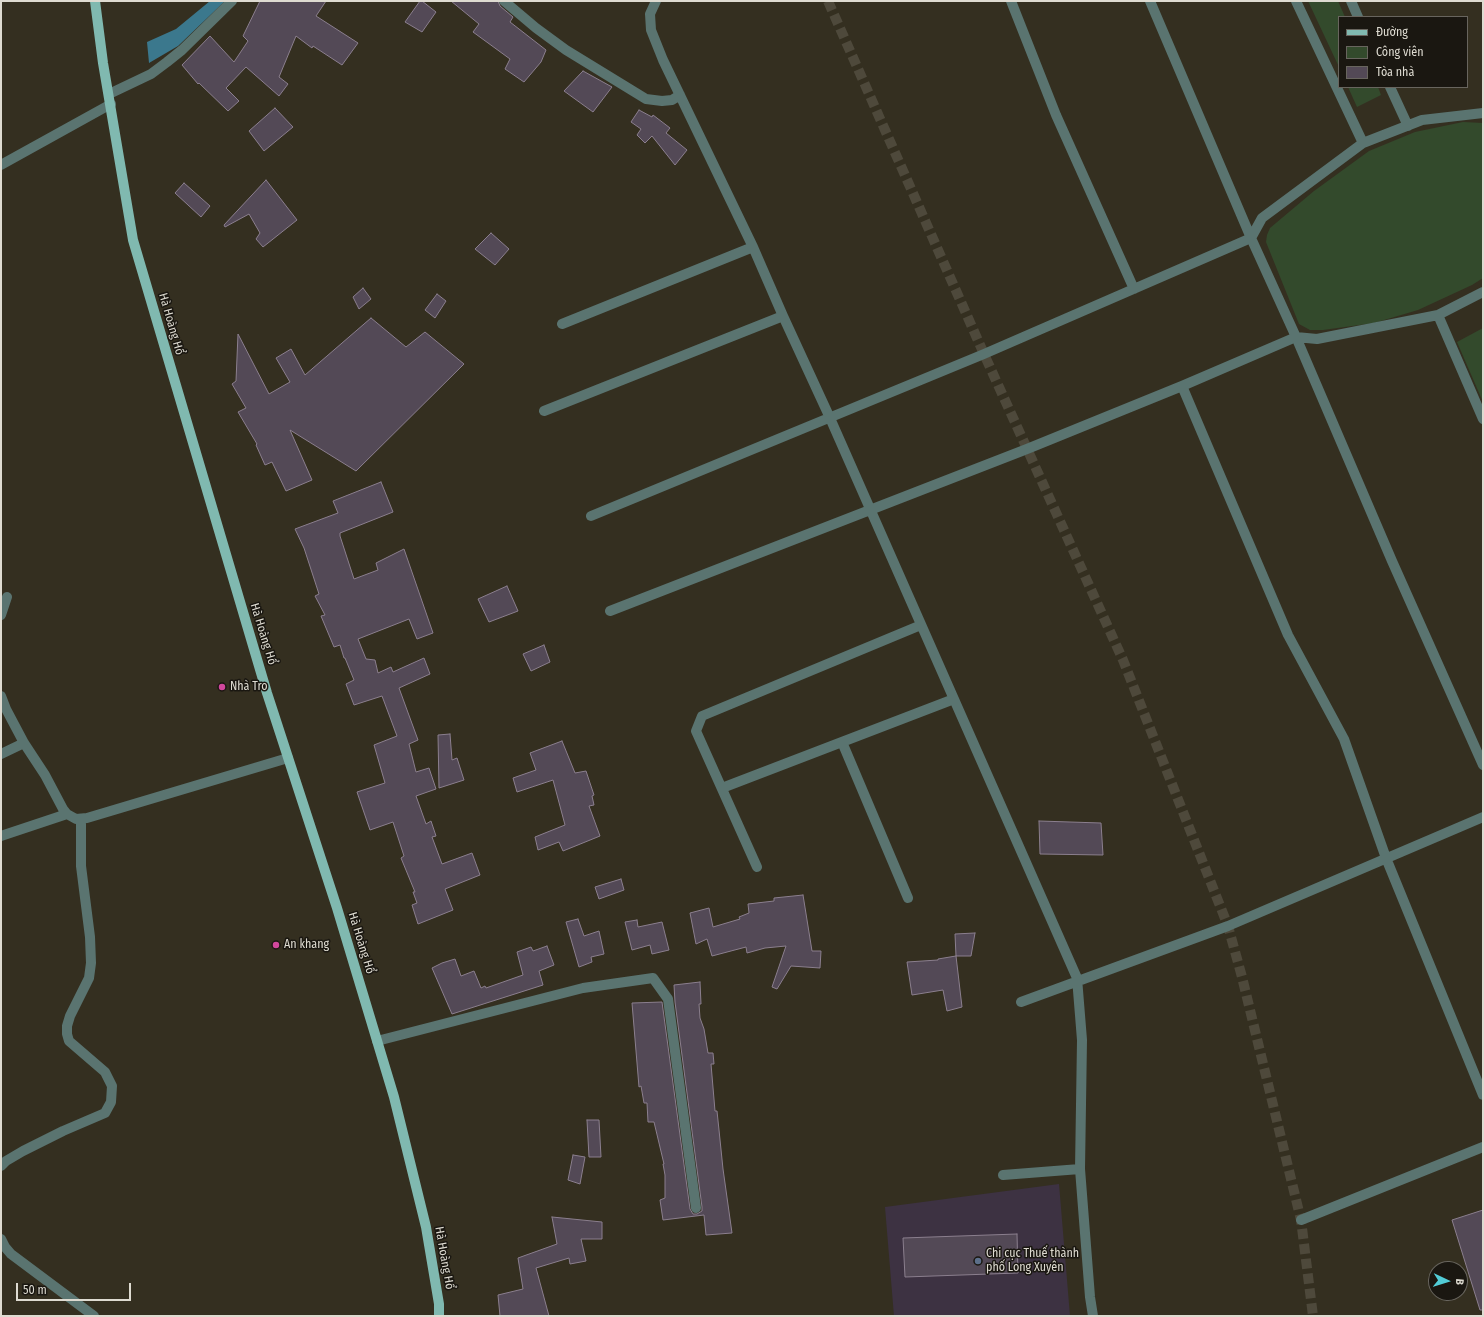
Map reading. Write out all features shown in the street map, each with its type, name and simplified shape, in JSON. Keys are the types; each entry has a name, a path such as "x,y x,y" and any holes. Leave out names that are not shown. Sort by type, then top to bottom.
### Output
{"main road":[{"name":"Hà Hoàng Hổ","path":"95,1 133,240 267,693 337,908 394,1097 426,1227 439,1304 438,1316"}],"street":[{"path":"1,165 110,99 127,87 151,74 182,50 232,1"},
{"path":"504,1 536,28 566,50 646,99 662,101 672,100 680,95"},
{"path":"656,1 650,14 651,30 663,60 753,247 1078,981 1082,1040 1080,1169 1090,1297 1093,1316"},
{"path":"1011,1 1056,115 1134,289"},
{"path":"1150,1 1392,562 1483,765"},
{"path":"1296,1 1363,143"},
{"path":"1351,1 1358,16"},
{"path":"1390,88 1408,126"},
{"path":"591,516 984,354 1251,238 1262,218 1363,143 1422,120 1483,113"},
{"path":"562,324 753,247"},
{"path":"610,612 1027,449 1296,338 1317,339 1438,315 1482,294"},
{"path":"1438,315 1483,419"},
{"path":"544,411 783,316"},
{"path":"1182,386 1288,635 1344,738 1386,858 1483,1095"},
{"path":"1,615 7,597"},
{"path":"757,867 696,731 702,716 921,625"},
{"path":"1,696 6,709 24,743 67,814"},
{"path":"722,788 954,699"},
{"path":"842,742 908,898"},
{"path":"1,754 24,743"},
{"path":"1,836 67,814 81,819 288,758"},
{"path":"1021,1002 1228,926 1483,817"},
{"path":"1,1166 6,1161 23,1151 63,1131 105,1113 111,1102 112,1086 105,1072 69,1040 67,1034 67,1026 70,1016 89,978 91,963 90,937 81,866 81,819"},
{"path":"377,1041 582,988 653,978 668,999 696,1208"},
{"path":"1301,1220 1483,1147"},
{"path":"1003,1175 1080,1169"},
{"path":"1,1240 11,1254 94,1316"}],"shaded area":[{"name":"Chi cục Thuế thành phố Long Xuyên","path":"1059,1184 1070,1316 894,1316 885,1207"}],"green space":[{"path":"1308,1 1338,1 1345,16 1338,16 1338,65"},
{"path":"1348,88 1378,88 1381,95 1357,107"},
{"path":"1463,122 1483,123 1483,278 1472,285 1418,310 1374,323 1323,330 1310,330 1299,324 1266,242 1270,228 1314,191 1369,151 1415,132"},
{"path":"1483,328 1483,402 1457,342"}],"water":[{"path":"210,1 225,1 178,46 149,63 147,42 176,29"}],"building":[{"path":"260,1 326,1 316,16 358,43 342,65 313,46 312,48 296,36 279,77 288,84 279,96 246,67 226,88 239,101 228,111 199,83 198,84 182,65 210,36 234,62 248,41 243,36"},
{"path":"420,1 436,12 422,32 405,22"},
{"path":"451,1 498,1 500,6 513,17 510,22 546,50 541,62 524,82 505,69 510,59 473,32 479,24"},
{"path":"583,71 612,87 593,112 564,91"},
{"path":"275,108 293,127 264,151 249,131"},
{"path":"639,110 652,117 653,115 670,128 666,133 687,150 675,165 652,136 645,143 637,135 641,129 631,122"},
{"path":"266,180 297,220 263,247 256,239 260,233 249,214 225,227 224,225"},
{"path":"184,183 210,206 201,217 175,193"},
{"path":"491,233 509,249 495,265 475,249"},
{"path":"363,288 371,299 359,309 353,297"},
{"path":"437,294 446,301 435,318 425,310"},
{"path":"371,318 406,347 425,332 464,364 356,471 290,430 312,480 286,491 272,462 265,465 256,445 257,444 238,412 246,408 232,384 236,381 238,334 269,394 290,382 276,358 291,349 305,375"},
{"path":"381,482 393,512 340,533 354,579 378,570 376,563 404,549 433,633 417,639 409,619 358,639 366,659 375,660 378,673 391,667 393,672 424,658 430,674 399,688 418,740 409,744 416,772 429,768 436,789 416,796 426,824 431,821 436,836 432,837 442,864 472,853 480,875 445,889 453,910 418,924 412,905 417,903 413,892 415,892 401,858 404,856 393,822 370,830 357,792 385,783 374,745 397,736 382,696 354,705 346,684 354,680 340,645 334,647 321,616 325,615 315,596 319,594 304,548 295,529 338,513 333,501"},
{"path":"507,586 518,611 489,622 478,599"},
{"path":"544,645 550,662 531,671 523,654"},
{"path":"450,734 452,760 457,758 464,780 439,788 438,735"},
{"path":"562,741 575,773 586,771 594,795 592,796 594,805 589,806 600,836 563,851 559,842 538,850 535,837 565,825 553,780 517,792 513,778 536,770 530,753"},
{"path":"1039,821 1101,823 1103,855 1040,854"},
{"path":"621,879 624,890 599,899 595,887"},
{"path":"803,895 812,951 821,951 820,968 791,966 777,989 772,987 786,946 765,948 747,953 746,947 712,956 707,939 696,944 690,913 709,908 713,927 740,919 739,917 749,913 748,904 774,901 774,898"},
{"path":"578,919 584,936 599,931 604,954 591,957 592,962 579,967 566,922"},
{"path":"637,920 638,927 662,922 669,950 652,954 650,945 632,950 625,922"},
{"path":"975,933 971,956 956,956 955,934"},
{"path":"547,946 554,965 539,971 543,985 452,1014 432,968 455,959 461,976 474,971 481,988 485,986 486,988 523,975 517,952 531,947 533,951"},
{"path":"956,956 962,1007 947,1011 943,990 912,995 907,962 938,960"},
{"path":"700,982 700,1018 704,1029 708,1053 713,1053 714,1064 711,1064 715,1111 717,1111 732,1233 706,1235 704,1215 663,1220 660,1200 665,1198 664,1164 654,1122 648,1122 647,1103 644,1103 641,1086 639,1087 632,1003 662,1002 690,1209 693,1214 697,1214 702,1211 702,1207 674,985"},
{"path":"587,1120 599,1120 601,1157 589,1157"},
{"path":"573,1155 585,1157 580,1184 568,1180"},
{"path":"1483,1210 1483,1310 1480,1310 1468,1271 1468,1261 1465,1261 1452,1220"},
{"path":"552,1217 602,1222 602,1239 581,1239 586,1261 570,1264 569,1258 536,1268 549,1316 500,1316 498,1295 523,1289 518,1258 557,1244"},
{"path":"1017,1234 1018,1273 905,1277 903,1238"}],"tunnel":[{"path":"828,1 984,354 1123,660 1228,926 1242,977 1301,1220 1313,1316"}],"place":[{"name":"Nhà Tro","path":"222,687"},
{"name":"An khang","path":"276,945"},
{"name":"Chi cục Thuế thành phố Long Xuyên","path":"978,1261"}]}
